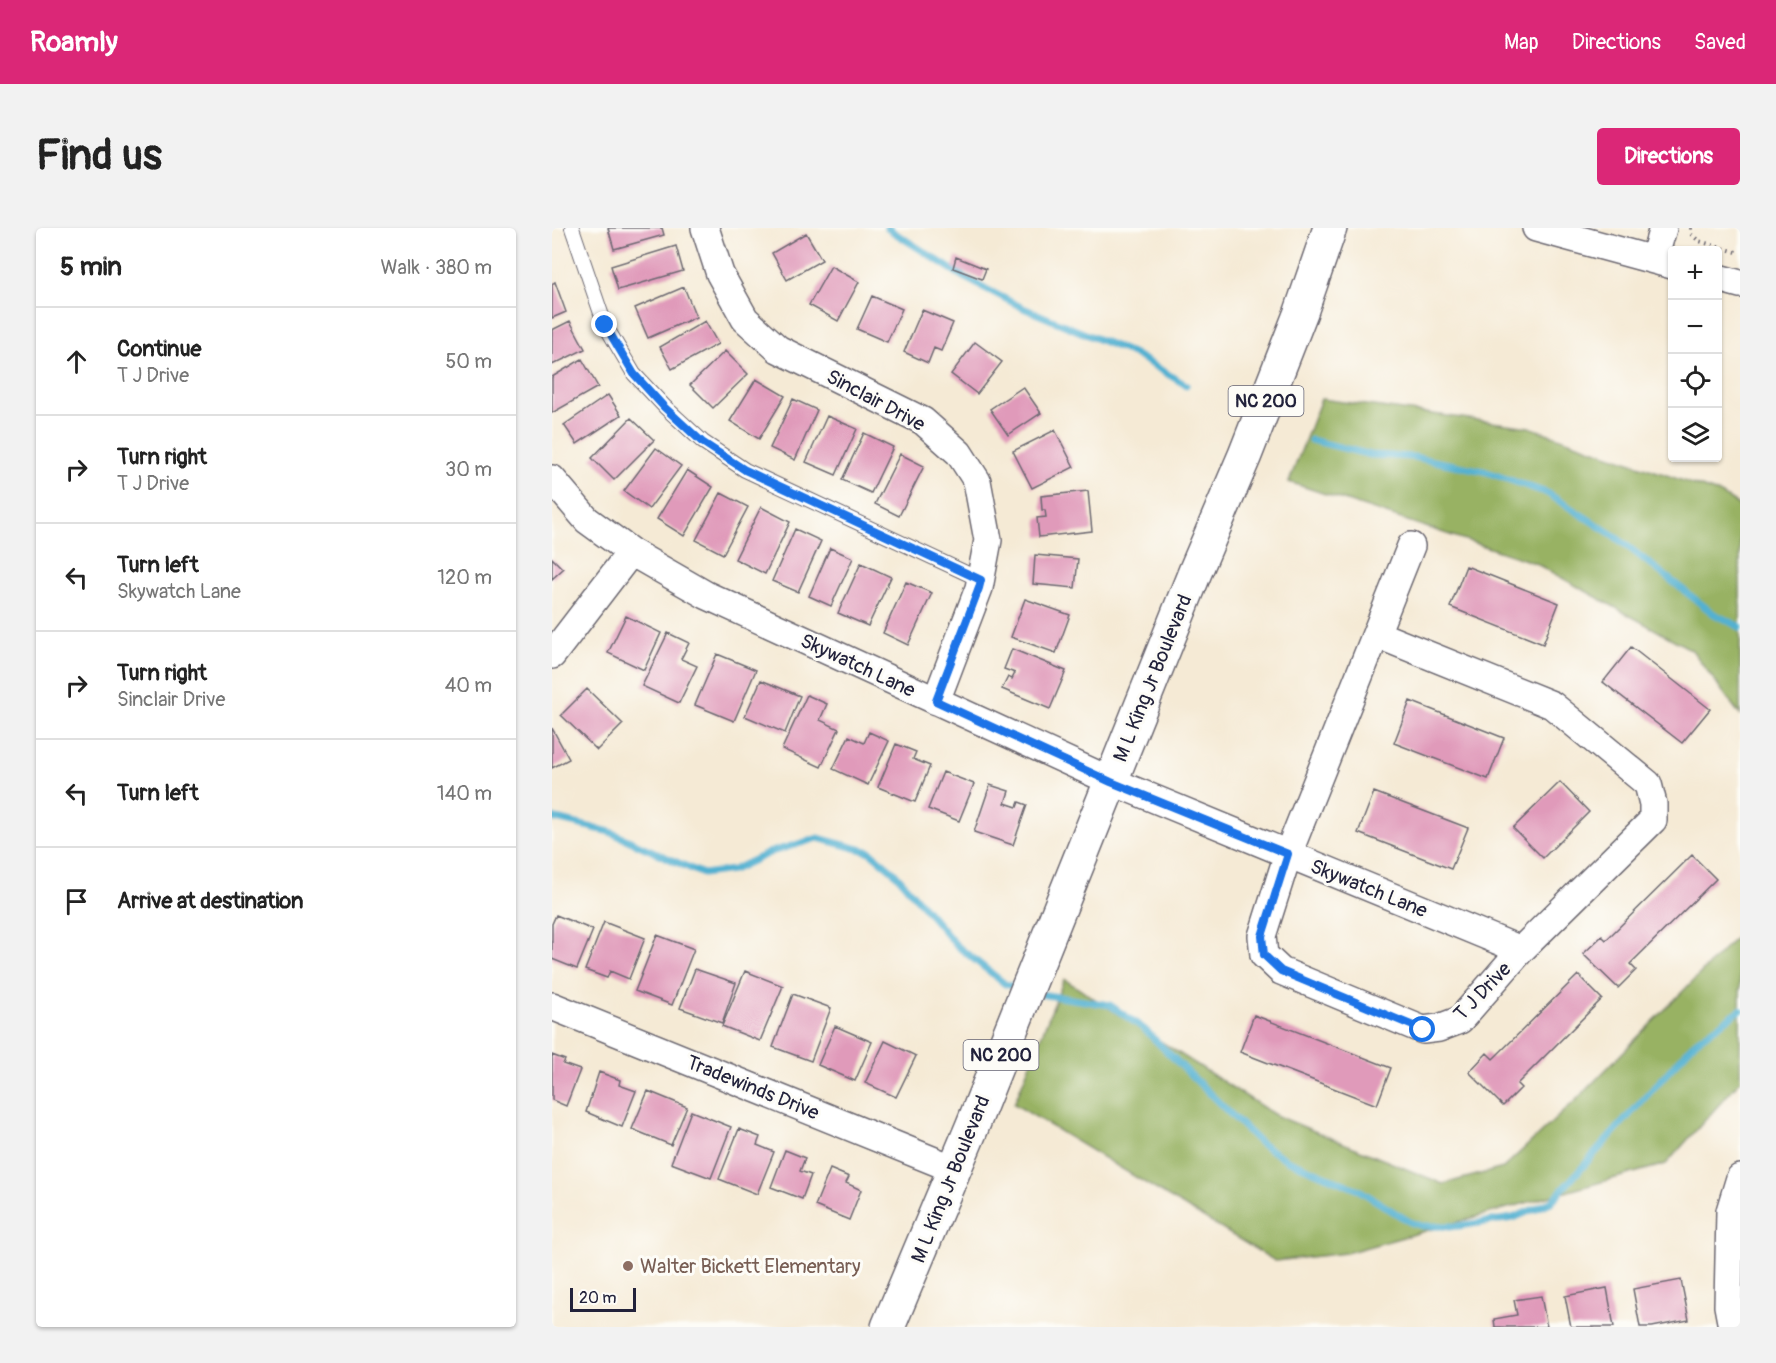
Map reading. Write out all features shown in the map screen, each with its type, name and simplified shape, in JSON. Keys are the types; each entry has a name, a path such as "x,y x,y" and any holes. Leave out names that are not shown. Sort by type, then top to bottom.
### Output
{"main road":[{"name":"M L King Jr Boulevard","path":"888,1327 954,1170 1195,572 1245,455 1302,312 1330,228"}],"street":[{"name":"Sinclair Drive","path":"705,228 720,274 745,319 778,350 923,421 959,453 977,481 988,540 981,580 936,701"},
{"path":"1536,228 1663,262 1663,228"},
{"path":"1722,279 1740,284"},
{"name":"Skywatch Lane","path":"552,479 587,520 631,552 705,595 1111,782 1521,950"},
{"name":"T J Drive","path":"1376,634 1551,705 1648,784 1653,804 1653,820 1521,950 1460,1020 1439,1028 1423,1030 1281,971 1264,955 1262,936 1288,854 1411,546"},
{"path":"552,655 631,552"},
{"name":"Tradewinds Drive","path":"552,1006 954,1170"},
{"path":"1732,1327 1728,1306 1730,1211 1740,1178"}],"lane":[{"path":"572,228 605,325 634,374 664,407 702,442 745,470 981,580"}],"path":[{"path":"1691,228 1691,234 1699,241 1740,253"}],"green space":[{"path":"1321,399 1529,427 1721,494 1740,506 1740,715 1692,650 1535,563 1289,482"},
{"path":"1740,933 1740,1081 1666,1164 1346,1253 1275,1261 1014,1104 1064,979 1275,1115 1443,1184 1503,1168 1577,1099"}],"building":[{"path":"608,228 662,228 664,235 614,249"},
{"path":"806,233 822,260 787,280 772,253"},
{"path":"676,246 683,271 618,290 611,266"},
{"path":"956,257 986,269 982,279 953,268"},
{"path":"831,266 859,282 838,321 809,305"},
{"path":"555,282 566,312 552,318 552,284"},
{"path":"684,287 696,317 648,338 635,308"},
{"path":"872,296 902,309 887,342 857,329"},
{"path":"922,310 953,323 941,351 934,348 928,363 904,352"},
{"path":"570,321 585,349 552,365 552,330"},
{"path":"705,321 718,344 672,369 660,347"},
{"path":"975,342 1002,362 977,394 951,374"},
{"path":"725,351 748,374 713,408 690,385"},
{"path":"582,359 598,387 552,413 552,377"},
{"path":"756,379 785,396 759,439 730,421"},
{"path":"1023,387 1041,413 1008,435 990,409"},
{"path":"608,395 621,415 577,444 564,425"},
{"path":"793,399 817,410 795,460 770,448"},
{"path":"827,416 857,429 836,475 806,462"},
{"path":"631,418 654,440 614,480 592,458"},
{"path":"1055,430 1074,467 1032,488 1013,451"},
{"path":"864,433 893,447 871,493 842,480"},
{"path":"656,448 681,466 649,509 624,491"},
{"path":"900,454 924,466 899,516 875,504"},
{"path":"687,470 713,487 684,536 657,519"},
{"path":"1088,491 1092,531 1039,537 1037,518 1046,517 1045,510 1042,510 1041,496"},
{"path":"721,493 748,507 723,554 696,540"},
{"path":"761,507 790,522 765,574 735,559"},
{"path":"795,529 821,541 798,592 772,581"},
{"path":"830,548 853,558 831,606 809,596"},
{"path":"1035,555 1078,559 1075,588 1033,584"},
{"path":"552,558 563,569 552,579"},
{"path":"861,563 891,577 868,626 838,613"},
{"path":"1466,566 1559,603 1543,644 1450,607"},
{"path":"906,582 932,593 908,645 883,633"},
{"path":"1025,599 1070,615 1056,653 1011,637"},
{"path":"626,616 661,633 644,670 608,653"},
{"path":"668,633 689,643 681,659 697,666 679,703 642,686"},
{"path":"1631,647 1710,709 1682,743 1603,682"},
{"path":"1012,649 1066,671 1050,709 1002,689 1008,677 1012,679 1015,673 1004,669"},
{"path":"717,654 756,670 734,721 695,705"},
{"path":"761,680 800,696 785,733 745,716"},
{"path":"587,689 623,724 597,750 561,715"},
{"path":"807,695 827,704 820,720 839,729 821,767 782,749"},
{"path":"1410,701 1504,738 1488,779 1394,743"},
{"path":"552,728 569,759 552,768"},
{"path":"869,732 889,741 868,785 833,769 849,736 864,743"},
{"path":"896,744 916,752 913,759 930,766 915,802 878,787"},
{"path":"943,772 974,784 959,821 928,809"},
{"path":"1560,782 1589,812 1543,858 1513,828"},
{"path":"990,785 1009,791 1005,803 1017,807 1019,802 1027,805 1013,845 974,832"},
{"path":"1374,792 1468,828 1451,869 1358,833"},
{"path":"1692,855 1716,879 1630,964 1636,970 1618,988 1583,954 1602,936 1606,940"},
{"path":"556,915 593,930 577,969 552,959 552,924"},
{"path":"604,922 645,938 629,979 610,971 607,978 585,970"},
{"path":"657,935 694,949 672,1005 635,991"},
{"path":"695,969 736,983 722,1023 680,1008"},
{"path":"745,971 783,986 760,1041 722,1026"},
{"path":"1578,975 1602,999 1517,1084 1521,1088 1503,1106 1469,1072 1487,1053 1493,1059"},
{"path":"793,994 831,1008 811,1061 773,1047"},
{"path":"1254,1015 1391,1068 1377,1105 1240,1052"},
{"path":"835,1026 872,1042 855,1081 818,1065"},
{"path":"885,1041 916,1056 896,1097 865,1083"},
{"path":"552,1055 565,1060 563,1064 580,1070 566,1106 552,1100"},
{"path":"599,1072 620,1080 619,1085 636,1091 622,1127 586,1112"},
{"path":"648,1091 687,1107 671,1145 632,1129"},
{"path":"691,1111 731,1127 711,1178 671,1163"},
{"path":"739,1129 760,1137 757,1145 774,1152 757,1194 719,1179"},
{"path":"785,1150 805,1158 800,1171 811,1175 802,1199 771,1187"},
{"path":"830,1169 849,1177 846,1183 861,1190 849,1220 815,1206"},
{"path":"1681,1280 1689,1320 1640,1327 1633,1289"},
{"path":"1607,1288 1614,1327 1571,1327 1565,1296"},
{"path":"1541,1296 1547,1327 1495,1327 1494,1319 1517,1315 1514,1300"}],"waterway":[{"path":"887,228 965,278 1023,308 1134,354 1186,385"},
{"path":"1311,440 1371,455 1414,457 1484,471 1547,493 1613,535 1714,614 1740,627"},
{"path":"552,818 610,832 703,874 733,870 771,852 818,838 870,852 894,872 956,945 1005,984 1018,988"},
{"path":"1034,993 1110,1005 1144,1029 1261,1144 1287,1160 1359,1190 1410,1222 1422,1226 1458,1226 1513,1218 1551,1202 1696,1041 1740,1010"}],"place":[{"name":"Walter Bickett Elementary","path":"628,1266"}],"route":[{"path":"605,325 634,374 664,407 702,442 745,470 981,580 936,701 1111,782 1288,854 1262,936 1264,955 1281,971 1423,1030"}]}
